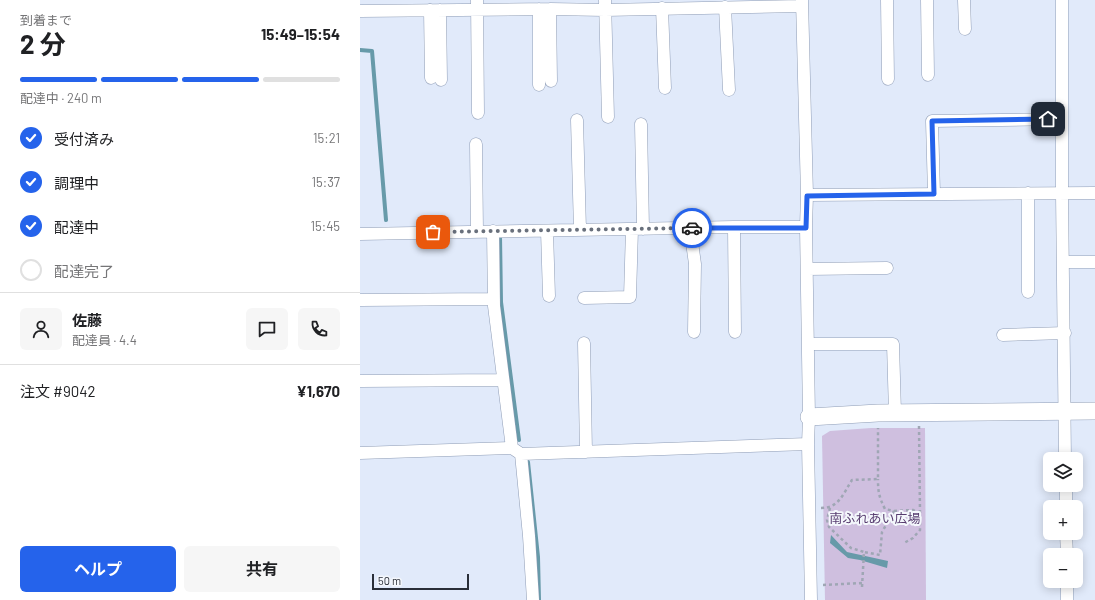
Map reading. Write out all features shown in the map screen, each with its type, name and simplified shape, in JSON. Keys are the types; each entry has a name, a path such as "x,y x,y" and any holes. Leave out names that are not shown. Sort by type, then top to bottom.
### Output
{"street":[{"path":"886,0 888,79"},
{"path":"927,0 928,75"},
{"path":"964,0 965,29"},
{"path":"1062,0 1062,193 1065,333 1065,452"},
{"path":"360,11 402,5 435,10 477,5 544,9 605,5 662,8 728,4 802,3 807,196 808,444 811,600"},
{"path":"728,4 729,90"},
{"path":"477,5 478,113"},
{"path":"605,5 608,117"},
{"path":"662,8 665,88"},
{"path":"544,9 551,81"},
{"path":"539,85 544,9"},
{"path":"435,10 436,79"},
{"path":"934,194 932,121 1062,119"},
{"path":"577,120 580,230"},
{"path":"584,298 630,297 638,229 642,124"},
{"path":"476,144 477,232"},
{"path":"807,196 1095,192"},
{"path":"1028,193 1028,292"},
{"path":"360,234 734,227 806,228"},
{"path":"734,227 734,332"},
{"path":"690,228 695,264 694,332"},
{"path":"547,230 549,296"},
{"path":"493,232 494,299 503,380 517,451 529,536 532,600"},
{"path":"1064,262 1095,262"},
{"path":"807,269 887,268"},
{"path":"360,300 494,299"},
{"path":"1003,335 1065,333"},
{"path":"584,343 586,452"},
{"path":"808,344 893,344 886,413"},
{"path":"360,380 503,380"},
{"path":"809,417 886,413 1095,411"},
{"path":"360,453 517,451 586,452 808,444"},
{"path":"1067,588 1067,600"}],"path":[{"path":"886,413 878,479 878,494 885,509 894,511 913,510 920,513"},
{"path":"904,543 914,538 920,530 919,413"},
{"path":"878,479 852,480 841,498 830,508 827,520 829,528 851,548 880,555 882,532 894,511"},
{"path":"809,509 830,508"},
{"path":"811,586 862,585 864,552"}],"green space":[{"name":"南ふれあい広場","path":"871,428 925,428 926,600 825,600 822,436 830,431"}],"water":[{"path":"831,535 847,552 888,561 887,568 848,558 830,543"}],"waterway":[{"path":"360,50 372,51 386,220"},
{"path":"500,236 501,302 519,440"},
{"path":"528,462 538,557 539,600"}],"way so far":[{"path":"433,232 692,228"}],"route":[{"path":"692,228 806,228 807,196 934,194 932,121 1048,119"}]}
